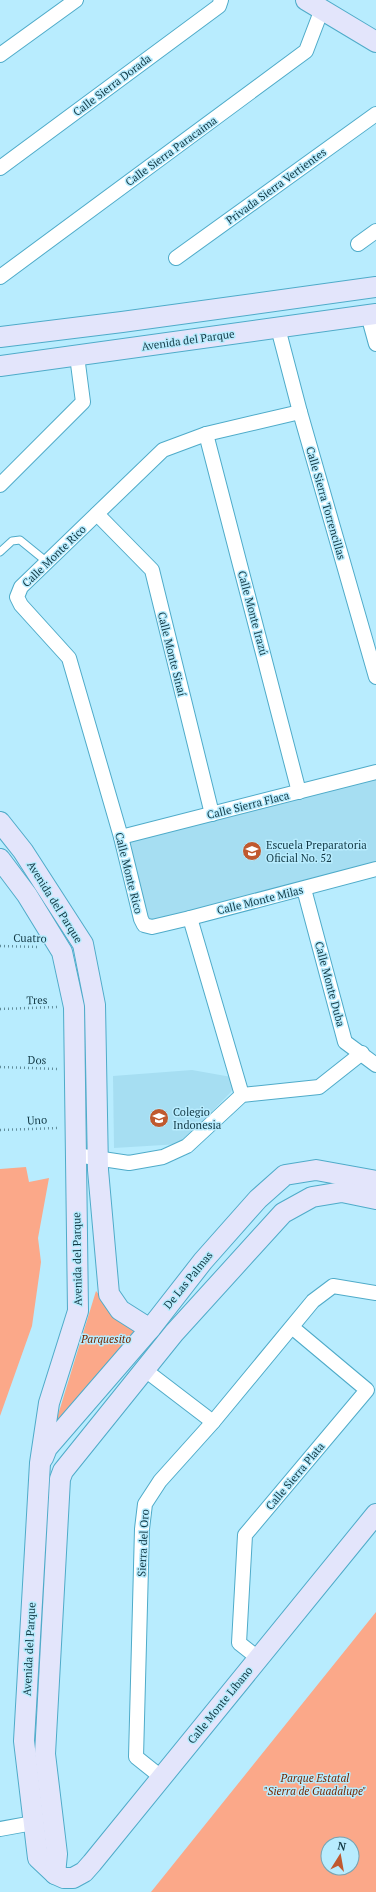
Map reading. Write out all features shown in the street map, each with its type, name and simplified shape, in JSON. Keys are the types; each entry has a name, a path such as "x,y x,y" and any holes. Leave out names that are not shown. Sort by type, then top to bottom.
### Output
{"street":[{"path":"0,55 76,0"},
{"name":"Calle Sierra Dorada","path":"0,168 219,6 221,0"},
{"path":"314,5 374,36"},
{"name":"Calle Sierra Paracaima","path":"0,278 306,51 314,5"},
{"name":"Privada Sierra Vertientes","path":"176,258 376,114"},
{"path":"358,244 376,231"},
{"path":"0,337 122,322 376,287"},
{"path":"372,314 376,344"},
{"name":"Avenida del Parque","path":"0,366 372,314"},
{"name":"Calle Sierra Torrencillas","path":"278,328 300,412 376,677"},
{"path":"0,485 83,402 77,356"},
{"name":"Calle Monte Rico","path":"144,925 141,919 121,837 69,658 21,606 17,597 21,587 163,450 206,434 300,412"},
{"name":"Calle Monte Irazú","path":"206,434 299,792"},
{"name":"Calle Monte Sinaí","path":"97,514 152,570 212,814"},
{"name":"Calle Sierra Flaca","path":"121,837 376,772"},
{"name":"Avenida del Parque","path":"0,822 23,850 83,944 95,1005 97,1158 109,1294 120,1310 150,1329"},
{"path":"2,865 23,850"},
{"name":"Avenida del Parque","path":"2,865 27,895 62,952 74,1007 78,1311 49,1403 40,1463 24,1741 38,1858 55,1874"},
{"name":"Calle Monte Milas","path":"144,925 152,927 190,918 376,869"},
{"name":"Calle Monte Duba","path":"304,889 345,1042 362,1053 376,1065"},
{"path":"190,918 242,1095"},
{"path":"76,1155 129,1162 163,1157 187,1146 242,1095 319,1087 362,1053"},
{"name":"De Las Palmas","path":"40,1463 47,1448 150,1329 203,1261 258,1199 285,1175 316,1170 376,1181"},
{"path":"203,1261 224,1278 283,1213 312,1197 342,1192 376,1199"},
{"name":"Avenida del Parque","path":"55,1874 57,1854 45,1754 60,1479 63,1471 174,1332 224,1278"},
{"name":"Sierra del Oro","path":"161,1777 136,1757 142,1529 145,1504 160,1481 213,1422 293,1328 313,1301 333,1286 376,1293"},
{"name":"Calle Sierra Plata","path":"258,1658 239,1643 245,1534 367,1390 293,1328"},
{"path":"145,1370 213,1422"},
{"name":"Calle Monte Líbano","path":"55,1874 64,1878 73,1878 84,1872 376,1514"},
{"path":"35,1542 56,1543"},
{"path":"0,1829 34,1823"}],"lane":[{"path":"0,552 12,541 20,540 47,562"}],"path":[{"name":"Cuatro","path":"0,946 59,947"},
{"name":"Tres","path":"0,1009 74,1007"},
{"name":"Dos","path":"0,1067 75,1069"},
{"name":"Uno","path":"0,1130 75,1127"}],"shaded area":[{"name":"Escuela Preparatoria Oficial No. 52","path":"376,775 376,864 147,925 124,839"},
{"name":"Colegio Indonesia","path":"192,1070 237,1078 231,1092 180,1144 114,1148 113,1076"}],"green space":[{"path":"26,1167 29,1182 49,1178 38,1238 41,1262 32,1326 0,1416 0,1169"},
{"name":"Parquesito","path":"96,1291 116,1316 146,1331 50,1441"},
{"name":"Parque Estatal \"Sierra de Guadalupe\"","path":"376,1612 376,1892 151,1892"}],"place":[{"name":"Escuela Preparatoria Oficial No. 52","path":"252,851"},
{"name":"Colegio Indonesia","path":"159,1118"}]}
